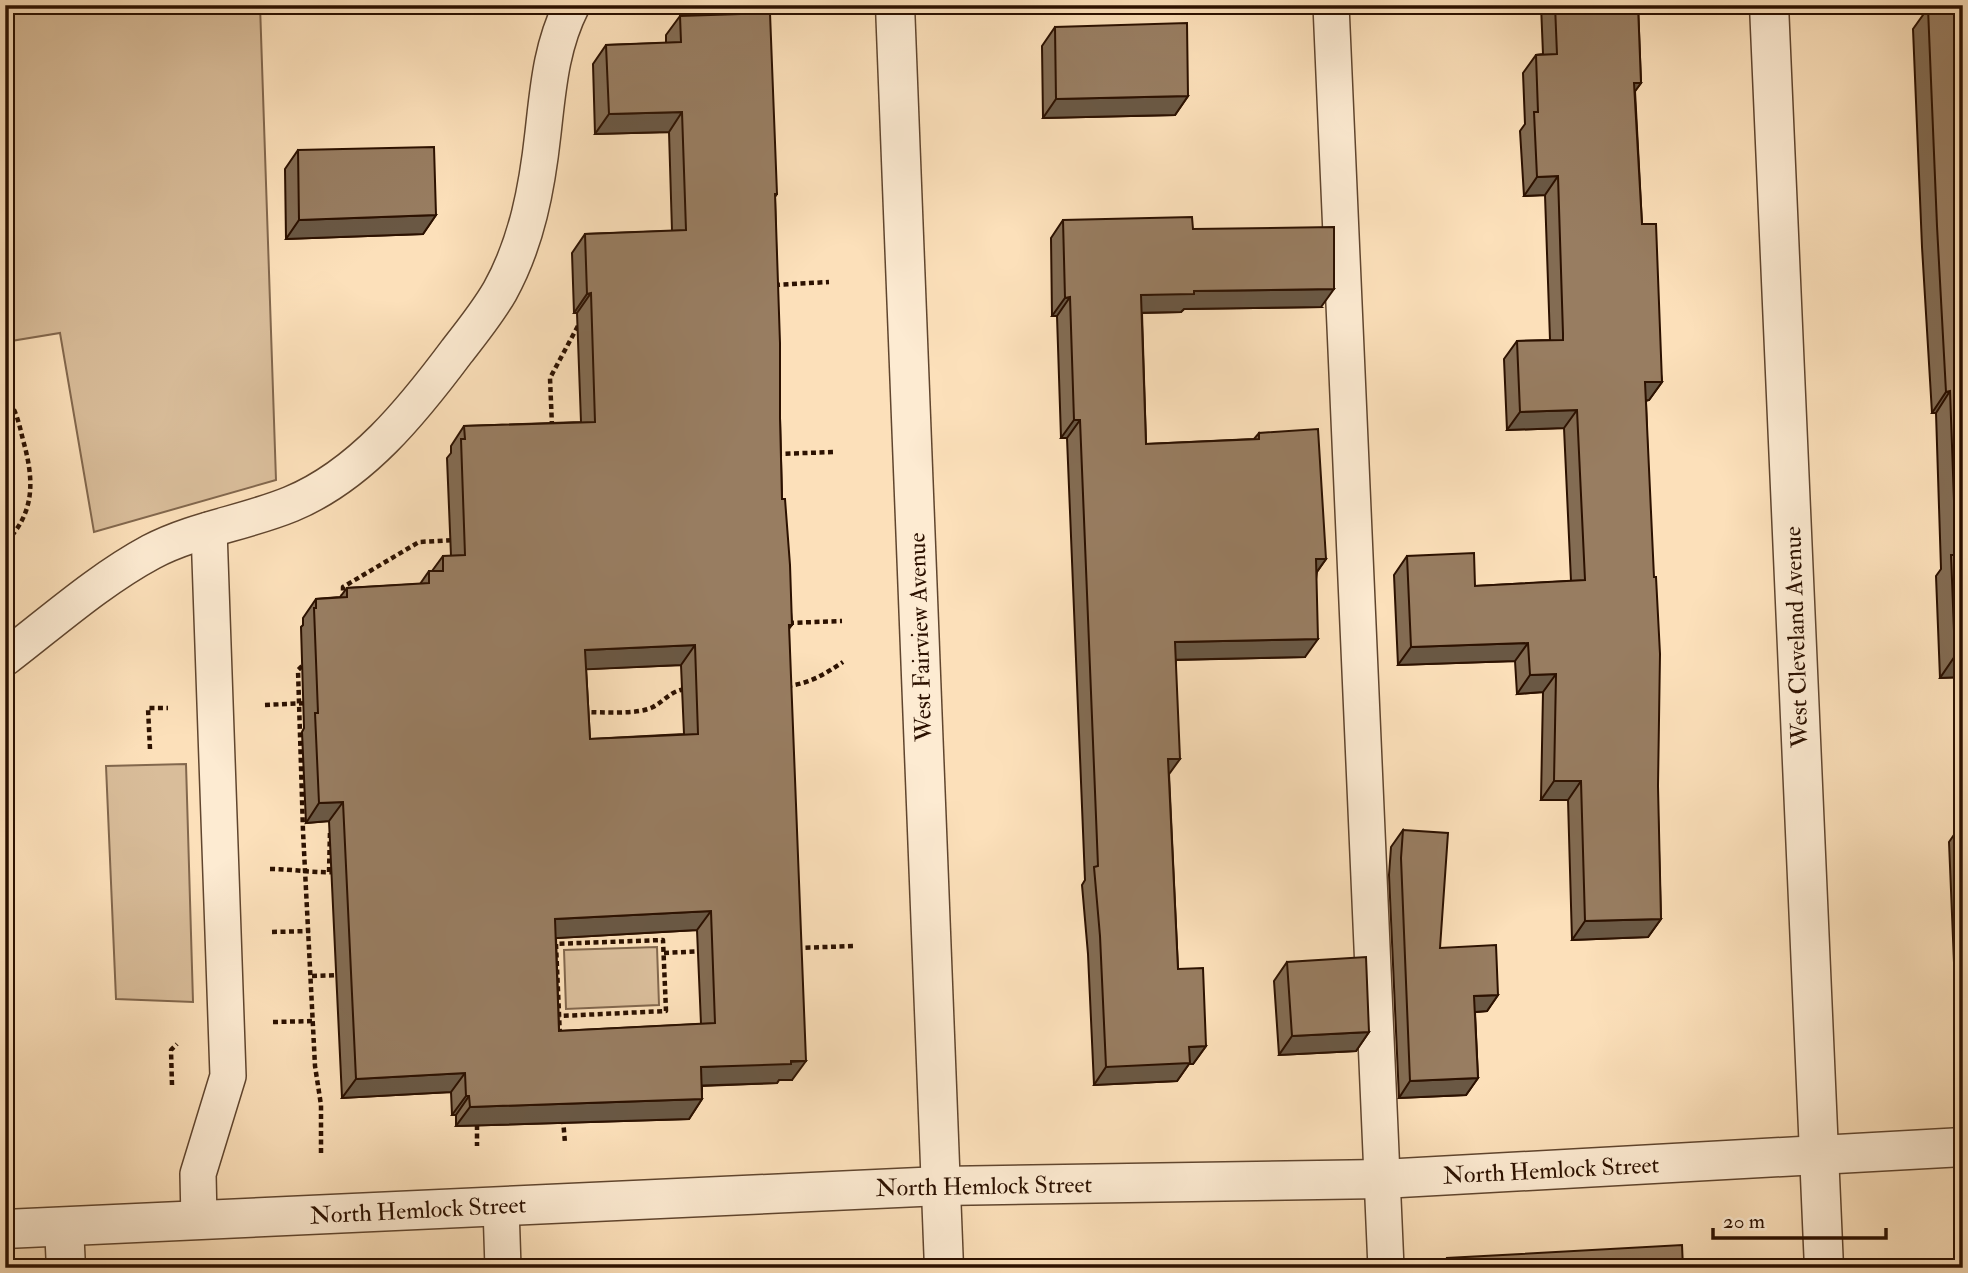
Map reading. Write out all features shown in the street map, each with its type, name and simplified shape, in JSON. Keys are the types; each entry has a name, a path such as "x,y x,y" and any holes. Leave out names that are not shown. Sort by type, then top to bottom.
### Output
{"street":[{"name":"West Fairview Avenue","path":"895,5 944,1268"},
{"name":"West Cleveland Avenue","path":"1769,5 1824,1268"},
{"name":"North Hemlock Street","path":"5,1229 941,1186 1382,1178 1963,1147"},
{"path":"64,1227 66,1268"}],"lane":[{"path":"5,658 133,563 171,543 291,504 336,479 383,438 412,408 499,291 524,234 539,169 548,83 555,48 572,5"},
{"path":"1331,5 1386,1268"},
{"path":"199,1220 198,1174 228,1076 209,530"},
{"path":"501,1207 503,1268"}],"path":[{"path":"764,286 829,282"},
{"path":"552,427 550,378 585,313"},
{"path":"5,395 14,407 29,460 32,488 26,512 15,533 5,543"},
{"path":"771,454 835,452"},
{"path":"344,607 343,587 419,542 456,540"},
{"path":"777,623 842,621"},
{"path":"780,686 801,685 844,662"},
{"path":"302,666 298,670 299,704 321,1153"},
{"path":"583,712 652,708 673,691 696,689"},
{"path":"582,702 583,726"},
{"path":"299,704 313,703"},
{"path":"148,708 150,749"},
{"path":"329,872 330,821"},
{"path":"307,873 342,871"},
{"path":"592,929 593,943"},
{"path":"543,945 663,940 666,1011 559,1016"},
{"path":"556,944 561,1043"},
{"path":"788,948 855,946"},
{"path":"663,953 712,951"},
{"path":"311,975 348,975"},
{"path":"563,1110 565,1143"},
{"path":"477,1125 477,1146"}],"shaded area":[{"path":"5,5 260,5 276,480 94,532 60,333 5,342"},
{"path":"186,764 193,1002 116,999 106,766"},
{"path":"657,947 659,1005 566,1009 564,950"}],"building":[{"path":"1555,5 1638,5 1641,83 1634,83 1642,224 1656,224 1662,382 1645,382 1660,654 1658,786 1661,919 1585,921 1581,781 1554,781 1556,674 1530,675 1528,643 1411,647 1407,556 1474,553 1475,586 1585,580 1577,410 1520,412 1517,341 1563,340 1558,176 1537,177 1534,112 1538,112 1536,55 1557,54"},
{"path":"1963,6 1963,656 1955,656 1951,555 1956,555 1950,391 1946,392 1928,8"},
{"path":"770,13 777,194 782,499 785,499 790,565 792,625 789,625 806,1061 791,1061 791,1064 701,1067 702,1099 470,1107 469,1096 466,1096 465,1073 356,1079 343,802 319,803 315,713 318,713 314,608 316,599 347,597 347,588 429,583 429,571 443,571 443,556 465,555 461,439 465,439 464,426 595,422 591,293 587,294 585,234 686,230 682,112 609,114 606,45 681,42 680,16","holes":["695,645 698,734 590,739 585,650","711,911 715,1023 559,1031 555,919"]},
{"path":"1187,23 1188,96 1056,99 1055,27"},
{"path":"434,147 436,215 299,220 298,150"},
{"path":"1192,217 1193,229 1334,227 1334,289 1194,291 1194,294 1141,295 1146,444 1259,439 1259,433 1318,429 1326,559 1316,559 1318,639 1175,642 1180,759 1168,759 1178,969 1203,968 1206,1046 1189,1047 1190,1063 1106,1067 1094,867 1098,866 1080,420 1074,420 1070,297 1065,298 1063,220"},
{"path":"1403,830 1448,833 1440,948 1496,945 1498,995 1474,996 1478,1078 1410,1081 1401,858"},
{"path":"1366,957 1369,1032 1292,1036 1287,962"},
{"path":"1682,1245 1683,1268 1448,1268 1447,1258"}]}
